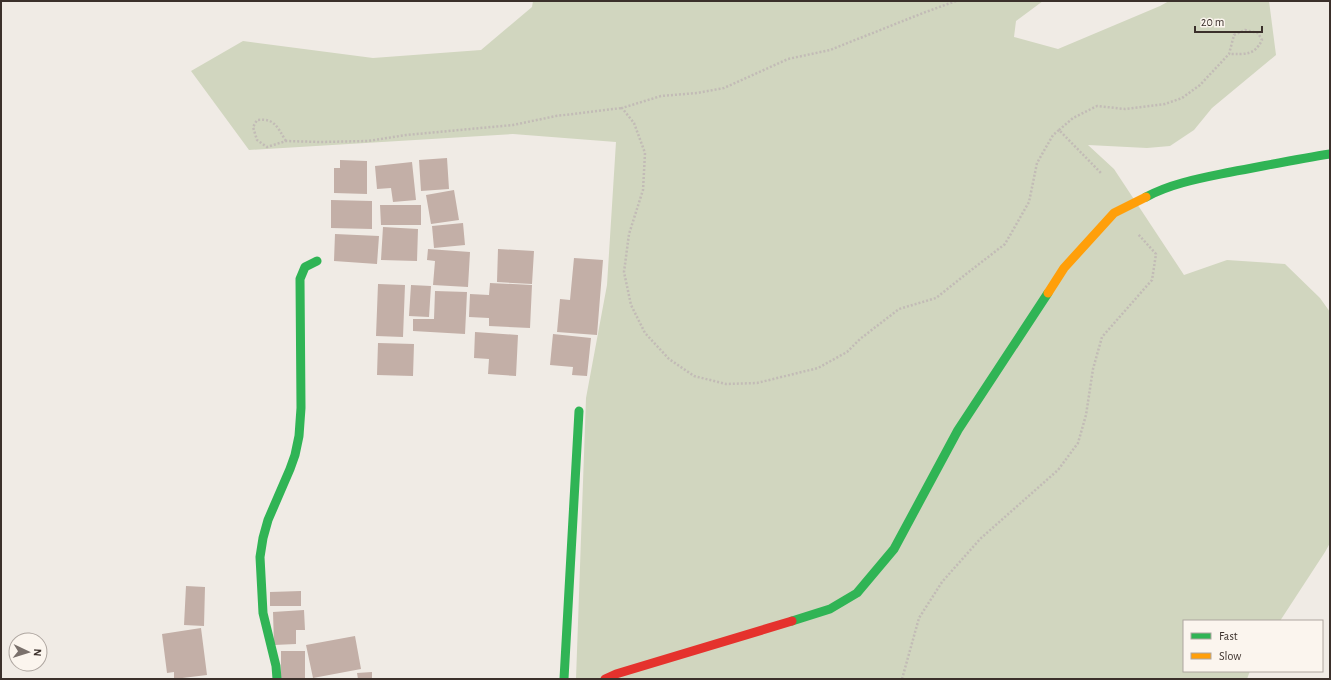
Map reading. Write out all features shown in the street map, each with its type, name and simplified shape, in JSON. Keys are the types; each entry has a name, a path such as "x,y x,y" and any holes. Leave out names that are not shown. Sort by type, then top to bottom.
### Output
{"street":[{"path":"605,679 616,674 830,609 857,593 894,549 958,430 1064,268 1114,213 1153,193 1197,180 1281,162 1330,154"},
{"path":"277,679 276,666 262,613 260,557 268,520 290,469 299,436 301,408 300,279 305,267 317,261"},
{"path":"564,679 579,411"}],"path":[{"path":"286,141 276,125 266,119 257,120 253,127 257,140 267,147 286,141 368,141 406,135 513,125 556,116 622,108 661,96 698,93 724,88 788,59 830,50 923,12 956,1"},
{"path":"622,108 634,123 645,153 643,190 629,234 624,272 631,304 645,333 669,360 694,376 726,384 757,383 818,368 847,352 899,309 936,298 1005,244 1029,202 1037,164 1053,135 1073,118 1097,106 1125,109 1165,104 1182,98 1200,84 1229,54 1234,35 1245,30 1258,33 1262,40 1258,48 1248,54 1229,54"},
{"path":"1059,130 1101,173"},
{"path":"902,679 918,618 942,582 980,539 1058,470 1078,443 1086,415 1093,369 1102,338 1152,280 1156,254 1138,234"}],"green space":[{"path":"533,1 1043,1 1016,21 1014,37 1058,49 1169,1 1269,1 1276,55 1212,108 1194,130 1170,146 1147,148 1088,145 1114,169 1184,275 1227,260 1285,264 1320,298 1330,312 1330,543 1281,620 1183,620 1183,672 1250,672 1247,679 576,679 586,398 607,285 616,142 513,134 249,150 191,71 243,41 373,58 481,50 532,7"}],"building":[{"path":"447,158 449,189 421,191 419,160"},
{"path":"340,160 367,161 367,194 334,193 334,168 340,168"},
{"path":"412,162 416,200 393,202 391,188 377,189 375,166"},
{"path":"454,190 459,220 431,224 426,195"},
{"path":"331,200 372,201 372,229 331,228"},
{"path":"380,205 421,205 421,225 381,225"},
{"path":"463,223 465,245 434,248 432,226"},
{"path":"383,227 418,229 417,261 381,260"},
{"path":"335,234 379,236 377,264 334,261"},
{"path":"428,249 470,252 468,287 433,285 435,261 427,260"},
{"path":"498,249 534,251 532,284 497,282"},
{"path":"574,258 603,260 597,335 557,332 560,299 570,300"},
{"path":"490,283 532,285 530,328 489,326 489,318 469,317 470,294 489,295"},
{"path":"378,284 405,285 403,337 376,336"},
{"path":"411,285 431,286 429,317 409,316"},
{"path":"435,291 467,292 465,334 413,331 413,319 434,319"},
{"path":"475,332 518,335 516,376 488,374 489,359 474,358"},
{"path":"553,334 591,338 587,376 572,375 573,367 550,365"},
{"path":"378,343 414,344 413,376 377,375"},
{"path":"186,586 205,587 204,626 184,625"},
{"path":"301,591 301,606 270,606 270,592"},
{"path":"304,610 305,630 296,630 296,644 274,645 273,612"},
{"path":"201,628 207,675 174,679 174,672 167,673 162,634"},
{"path":"355,636 361,669 313,678 306,645"},
{"path":"281,651 305,651 305,679 281,679"},
{"path":"372,672 372,679 358,679 357,673"}],"traffic: fast":[{"path":"1146,197 1166,188 1198,179 1330,154"},
{"path":"277,679 276,666 263,613 260,557 268,520 290,469 299,436 301,408 300,279 305,267 317,261"},
{"path":"792,621 830,609 857,593 894,549 958,430 1048,293"},
{"path":"564,679 579,411"}],"traffic: slow":[{"path":"1048,293 1064,268 1114,213 1146,197"}],"traffic: jam":[{"path":"605,679 616,674 792,621"}]}
